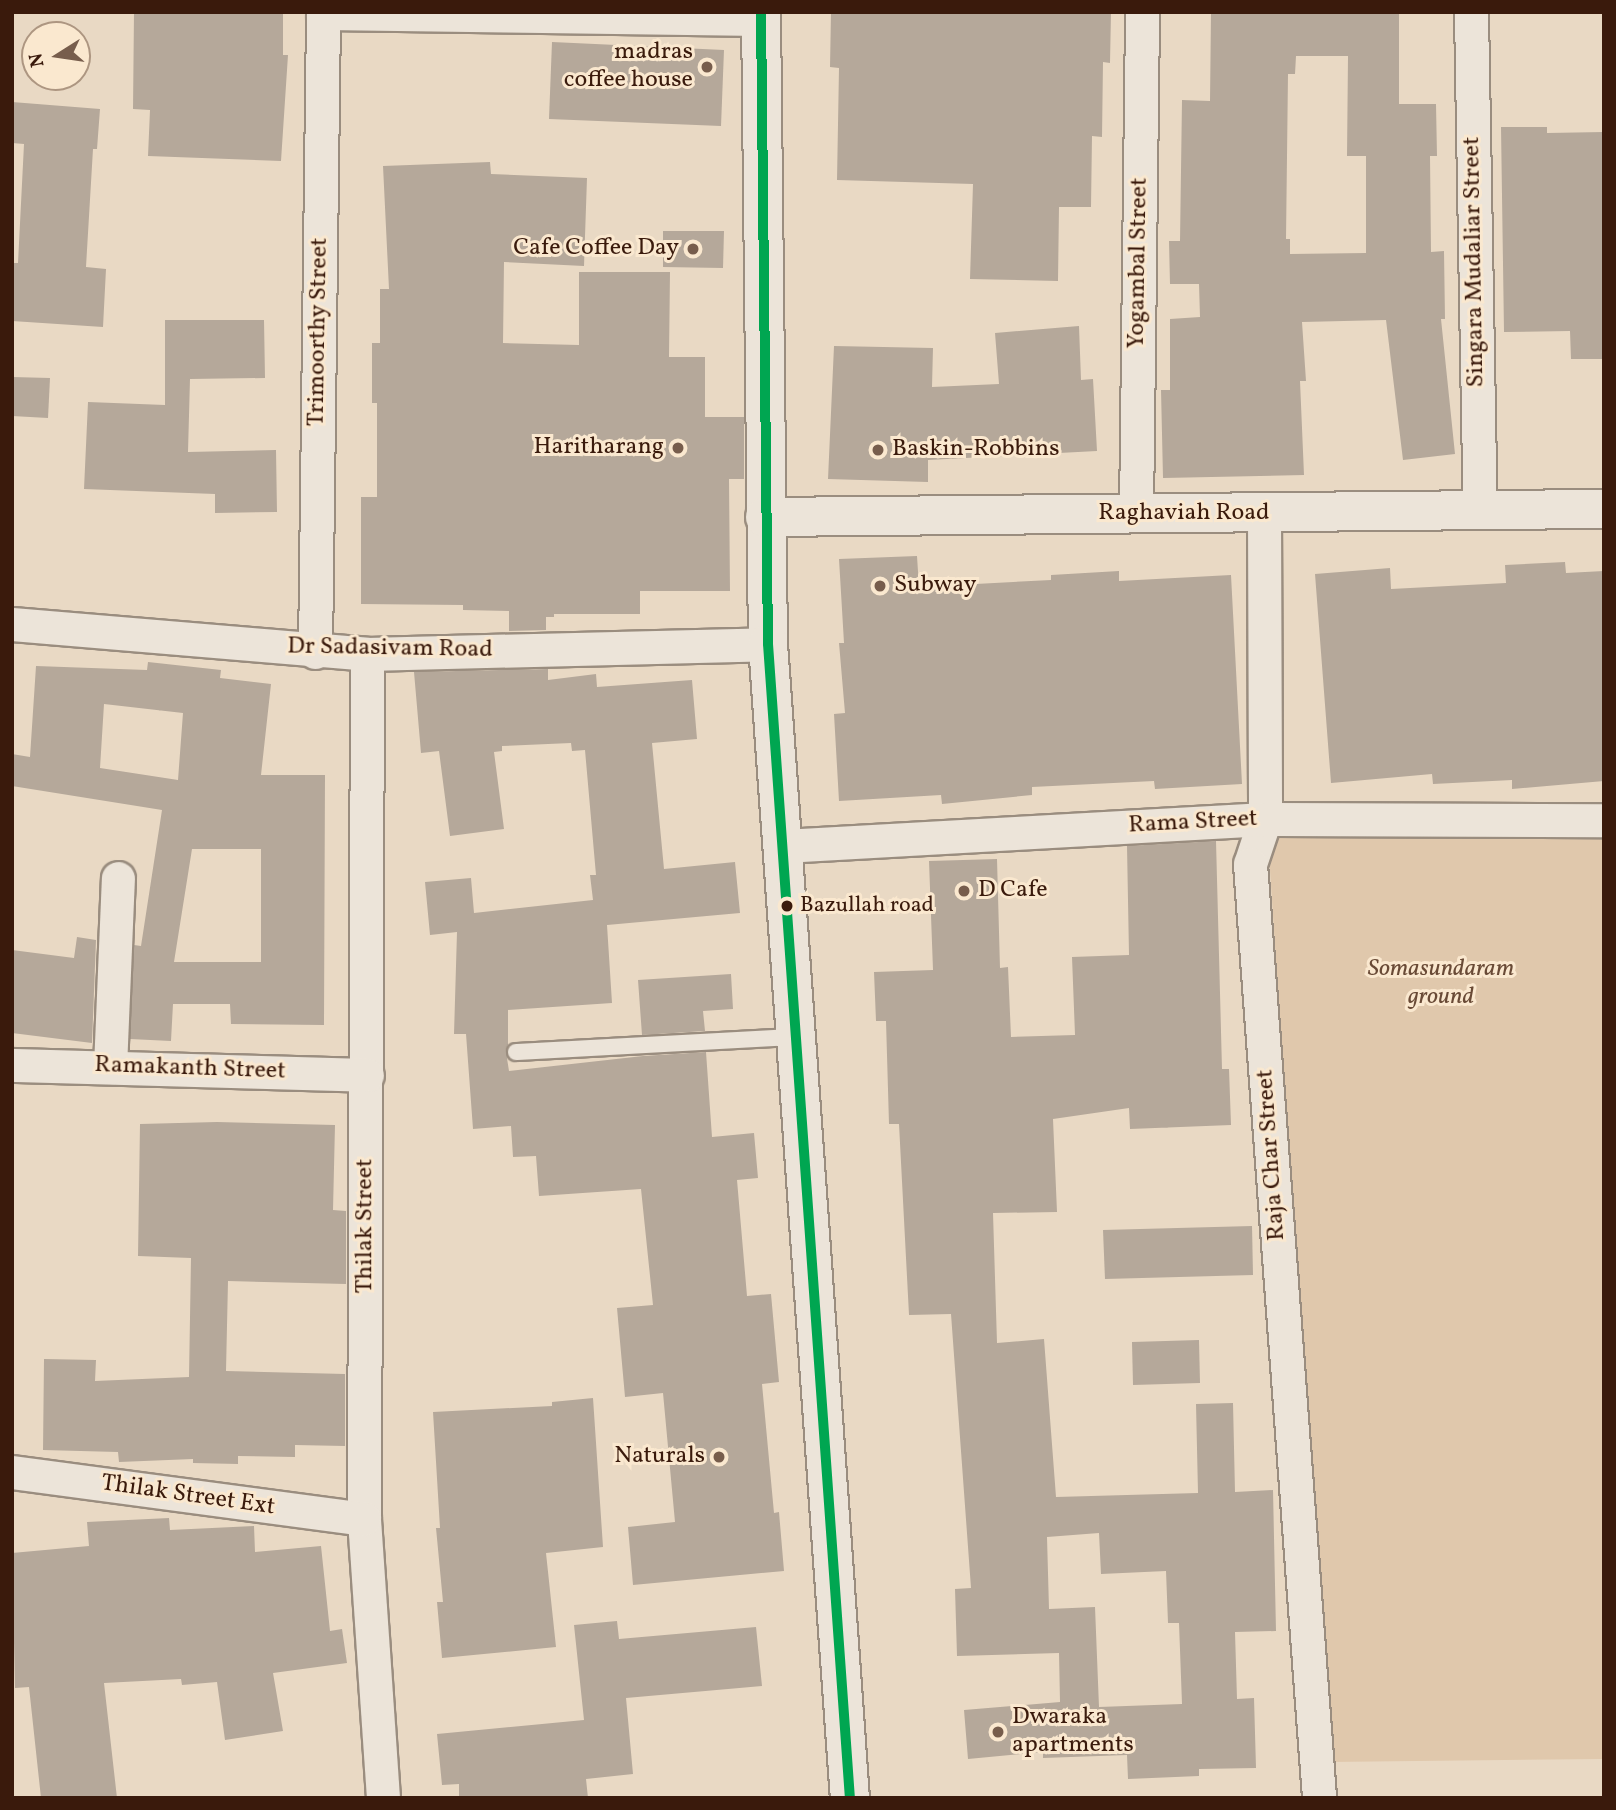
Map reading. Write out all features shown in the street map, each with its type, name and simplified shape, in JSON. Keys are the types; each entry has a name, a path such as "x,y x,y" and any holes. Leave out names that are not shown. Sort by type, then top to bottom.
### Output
{"main road":[{"path":"761,15 768,644 850,1798"},
{"name":"Raghaviah Road","path":"765,517 1604,509"}],"street":[{"name":"Yogambal Street","path":"1136,513 1142,12"},
{"name":"Singara Mudaliar Street","path":"1471,12 1480,511"},
{"path":"323,13 761,15"},
{"name":"Trimoorthy Street","path":"315,652 323,13"},
{"name":"Raja Char Street","path":"1264,514 1265,819 1250,864 1320,1798"},
{"name":"Dr Sadasivam Road","path":"12,624 315,652 367,654 768,644"},
{"name":"Thilak Street","path":"367,654 364,1520 383,1798"},
{"name":"Rama Street","path":"783,846 1265,819 1604,820"},
{"path":"110,1067 118,878"},
{"name":"Ramakanth Street","path":"12,1065 367,1075"},
{"name":"Thilak Street Ext","path":"12,1472 364,1520"}],"lane":[{"path":"516,1052 794,1037"}],"green space":[{"name":"Somasundaram ground","path":"1604,816 1604,1759 1329,1762 1267,825"}],"building":[{"path":"134,12 283,12 283,55 288,55 281,161 148,156 150,110 133,109"},
{"path":"831,12 1111,12 1110,63 1103,62 1102,137 1092,136 1091,207 1059,207 1058,281 970,279 973,184 837,180 839,68 830,67"},
{"path":"1211,12 1399,12 1399,104 1436,104 1437,156 1430,156 1431,252 1444,251 1445,319 1441,319 1455,454 1403,460 1386,320 1302,322 1306,381 1300,381 1304,475 1163,478 1161,390 1170,390 1170,319 1200,317 1199,284 1170,284 1169,241 1180,241 1182,100 1210,101","holes":["1296,56 1348,56 1347,156 1366,156 1366,253 1290,254 1290,239 1286,239 1288,74 1295,74"]},
{"path":"552,42 724,50 721,126 549,119"},
{"path":"12,102 100,109 97,149 93,149 86,267 106,269 103,327 12,321 12,263 18,263 24,144 12,143"},
{"path":"1501,127 1547,127 1547,133 1604,132 1604,359 1571,359 1570,331 1504,332"},
{"path":"490,162 491,174 587,178 584,266 504,262 503,343 579,345 579,272 670,272 669,357 705,357 705,417 744,417 744,479 729,479 730,591 640,591 640,614 554,614 554,617 546,617 546,630 509,631 509,611 463,610 463,605 361,604 361,497 377,497 377,403 372,403 372,343 380,343 380,289 389,289 383,166"},
{"name":"Cafe Coffee Day","path":"663,231 724,231 723,268 663,267"},
{"path":"165,320 264,320 265,378 190,379 188,452 276,450 277,512 215,513 215,494 84,489 88,402 165,405"},
{"path":"1079,326 1081,380 1093,379 1097,451 928,460 928,482 828,479 834,346 933,348 932,387 999,384 995,333"},
{"path":"12,377 50,378 48,418 12,416"},
{"path":"917,556 919,587 1051,580 1051,575 1119,571 1119,581 1231,575 1242,784 1155,789 1154,781 1032,787 1032,795 942,804 941,795 839,801 834,714 845,713 839,643 844,643 839,559"},
{"path":"1565,562 1566,573 1604,571 1604,781 1512,789 1512,780 1433,784 1432,774 1331,783 1315,574 1390,568 1391,589 1506,583 1505,565"},
{"path":"148,662 221,670 220,678 271,684 261,775 325,775 324,1025 231,1024 230,1004 173,1004 171,1041 130,1039 134,945 141,946 162,810 12,786 12,754 30,757 36,666 147,670","holes":["104,704 183,713 178,780 100,768","192,849 261,849 261,962 174,962"]},
{"path":"548,669 548,680 596,674 597,687 692,680 697,739 652,743 664,869 735,862 740,913 607,925 612,1003 508,1010 506,1052 509,1071 706,1052 712,1137 754,1133 758,1178 737,1180 747,1296 771,1294 779,1382 762,1384 774,1513 779,1512 784,1571 633,1585 628,1527 675,1522 663,1393 625,1397 617,1308 653,1305 641,1189 539,1196 536,1156 513,1157 511,1126 473,1129 466,1034 454,1034 457,932 430,935 425,882 471,878 474,913 593,900 590,875 596,875 585,750 572,751 571,743 502,746 502,751 494,752 504,829 450,836 439,751 421,753 414,672"},
{"path":"1216,841 1222,1069 1229,1069 1231,1125 1130,1129 1129,1108 1053,1119 1057,1212 993,1213 997,1343 1044,1339 1056,1497 1198,1493 1196,1404 1233,1403 1235,1492 1273,1490 1276,1631 1235,1632 1237,1699 1254,1698 1256,1768 1199,1769 1199,1776 1128,1779 1127,1755 1043,1758 1043,1752 968,1759 964,1710 1060,1702 1059,1653 957,1656 955,1589 971,1588 951,1314 909,1315 899,1124 889,1124 886,1021 876,1021 874,972 933,970 929,861 997,859 1000,968 1008,967 1011,1037 1075,1035 1072,957 1129,955 1127,846","holes":["1099,1533 1101,1574 1166,1571 1168,1623 1179,1623 1182,1704 1099,1707 1095,1607 1049,1609 1047,1537"]},
{"path":"77,937 96,940 92,1043 12,1033 12,950 74,958"},
{"path":"731,974 733,1009 703,1011 705,1031 642,1035 638,980"},
{"path":"217,1122 335,1125 333,1210 346,1211 346,1284 228,1281 226,1371 345,1374 345,1446 295,1445 295,1457 238,1456 238,1464 193,1463 193,1459 119,1462 118,1452 43,1450 44,1359 96,1360 95,1381 189,1377 191,1258 138,1256 140,1124"},
{"path":"1252,1226 1253,1275 1105,1279 1103,1230"},
{"path":"1199,1340 1200,1383 1133,1385 1132,1342"},
{"path":"593,1398 603,1547 546,1553 556,1647 442,1658 437,1602 443,1602 436,1528 440,1528 433,1412 552,1406 552,1402"},
{"path":"169,1518 170,1530 254,1526 255,1552 321,1546 330,1631 342,1629 347,1663 273,1673 283,1731 225,1740 217,1682 182,1685 181,1679 104,1683 117,1798 41,1798 29,1687 15,1688 12,1553 89,1546 87,1522"},
{"path":"617,1621 619,1639 756,1627 762,1686 626,1698 633,1774 586,1779 588,1798 459,1798 459,1784 442,1785 437,1734 584,1720 574,1625"}],"transit line":[{"path":"761,12 768,644 850,1798"}],"place":[{"name":"madras coffee house","path":"707,67"},
{"name":"Cafe Coffee Day","path":"693,249"},
{"name":"Haritharang","path":"678,448"},
{"name":"Baskin-Robbins","path":"878,450"},
{"name":"Subway","path":"880,586"},
{"name":"D Cafe","path":"964,891"},
{"name":"Bazullah road","path":"787,906"},
{"name":"Naturals","path":"719,1457"},
{"name":"Dwaraka apartments","path":"998,1732"}]}
